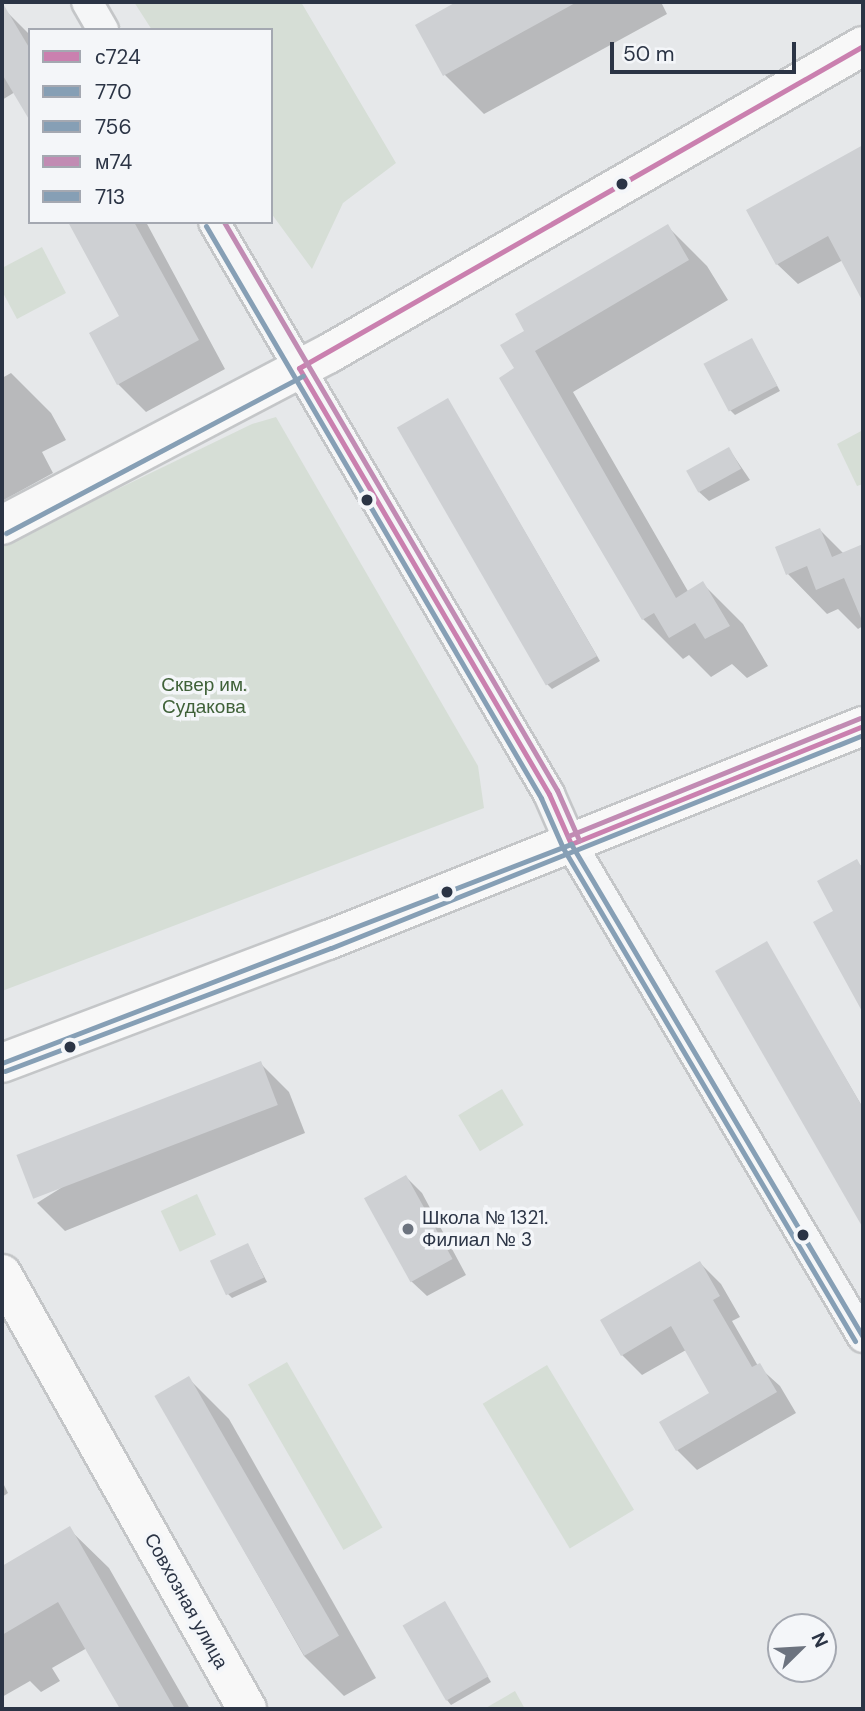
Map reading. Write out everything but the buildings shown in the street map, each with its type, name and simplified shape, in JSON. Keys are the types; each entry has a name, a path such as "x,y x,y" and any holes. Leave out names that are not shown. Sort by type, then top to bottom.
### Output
{"street":[{"path":"87,2 102,28"},
{"path":"2,525 299,368 863,47"},
{"path":"215,224 550,793 571,844 863,1337"},
{"path":"2,1063 571,844 863,726"},
{"name":"Совхозная улица","path":"2,1274 247,1709"}],"green space":[{"path":"134,2 301,2 396,163 343,203 312,269 273,216 273,28 151,28"},
{"path":"42,247 66,293 17,319 2,291 2,268"},
{"name":"Сквер им. Судакова","path":"276,417 478,766 484,808 2,991 2,545 252,424"},
{"path":"863,430 863,484 857,486 837,444"},
{"path":"502,1089 524,1125 480,1151 458,1115"},
{"path":"197,1194 216,1235 180,1252 161,1211"},
{"path":"287,1362 382,1527 344,1550 248,1384"},
{"path":"547,1365 634,1510 570,1548 483,1404"},
{"path":"515,1691 525,1709 484,1709"}],"transit line":[{"name":"с724","path":"299,368 863,46"},
{"name":"м74","path":"225,224 557,790 579,840"},
{"name":"770","path":"206,226 541,798 563,848 855,1341"},
{"name":"с724","path":"299,368 549,794 571,844"},
{"name":"770","path":"6,533 303,376"},
{"name":"м74","path":"568,836 860,718"},
{"name":"с724","path":"571,844 863,726"},
{"name":"713","path":"5,1071 331,948 863,735"},
{"name":"756","path":"571,844 863,1337"},
{"name":"756","path":"2,1063 571,844"}],"place":[{"name":"Школа № 1321. Филиал № 3","path":"408,1229"}]}
